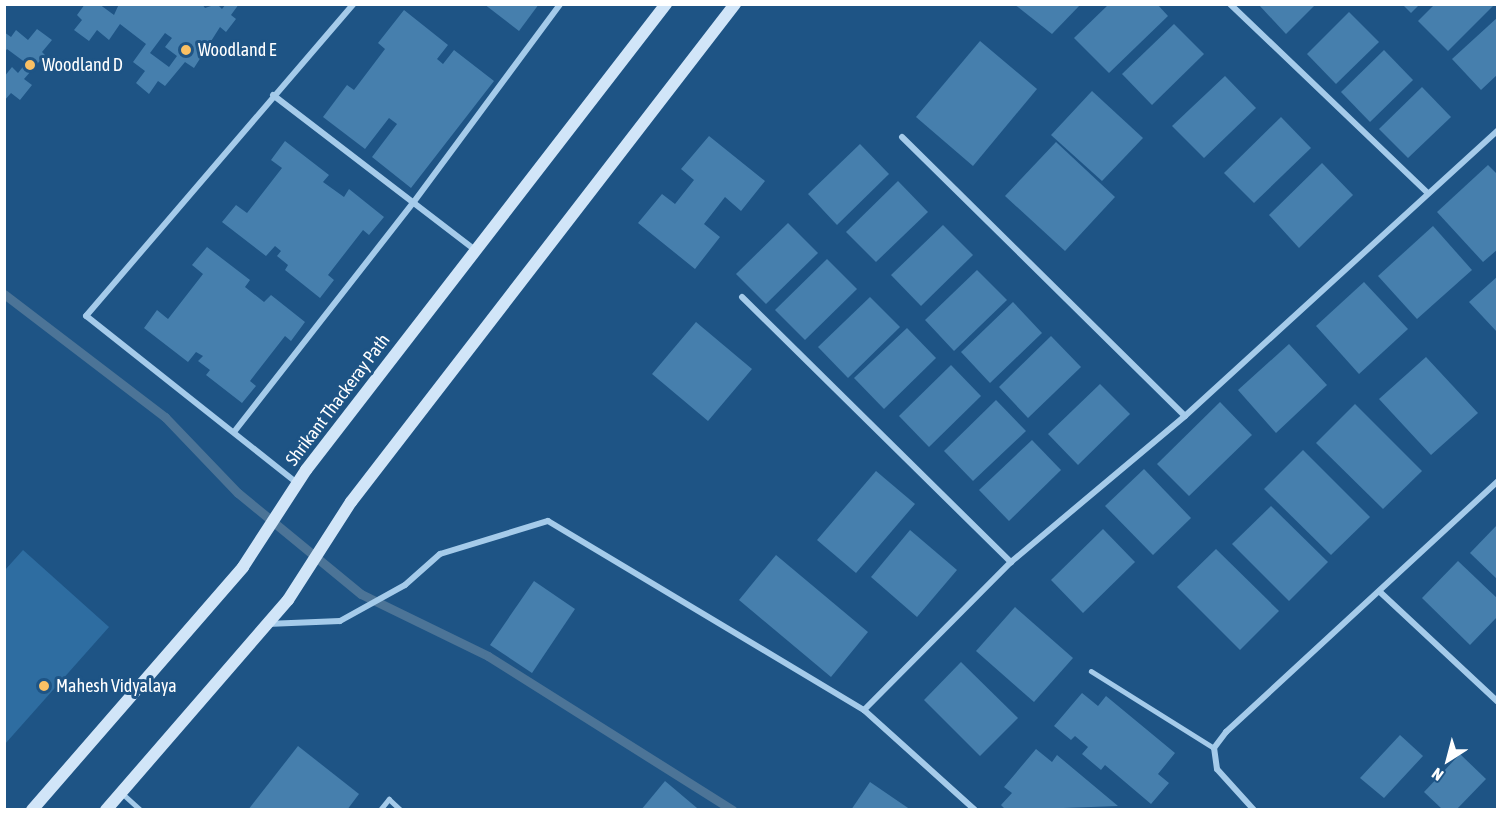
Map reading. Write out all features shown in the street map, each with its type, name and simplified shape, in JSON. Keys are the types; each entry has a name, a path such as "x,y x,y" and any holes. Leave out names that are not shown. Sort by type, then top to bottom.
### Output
{"street":[{"path":"297,483 86,315 353,4"},
{"path":"234,432 414,203 560,4"},
{"name":"Shrikant Thackeray Path","path":"32,810 243,567 297,483 666,4"},
{"path":"106,810 288,600 351,502 735,4"},
{"path":"1230,4 1428,193"},
{"path":"273,95 475,250"},
{"path":"864,710 1011,562 1185,416 1497,130"},
{"path":"902,137 1185,416"},
{"path":"742,297 1011,562"},
{"path":"1254,810 1216,769 1214,748 1226,732 1380,592 1497,481"},
{"path":"266,624 340,621 405,585 440,554 548,521 864,710 975,810"},
{"path":"1380,592 1497,702"}],"lane":[{"path":"1091,671 1214,748"},
{"path":"121,792 141,810"},
{"path":"380,810 389,799 401,810"}],"shaded area":[{"path":"23,550 109,627 5,744 5,570"}],"building":[{"name":"Woodland E","path":"85,4 99,4 114,15 119,4 202,4 205,8 217,4 222,9 226,4 239,4 231,15 236,19 226,32 220,27 194,68 185,62 165,86 158,81 149,94 136,83 145,71 133,62 146,44 120,24 109,40 97,30 89,41 74,30 82,20 77,15","holes":["165,33 172,38 165,47 177,56 169,67 150,53"]},
{"path":"484,4 539,4 519,31"},
{"path":"1014,4 1081,4 1052,34"},
{"path":"1109,4 1157,4 1168,16 1109,73 1074,38"},
{"path":"1258,4 1316,4 1286,34"},
{"path":"1402,4 1420,4 1411,13"},
{"path":"1435,4 1495,4 1448,51 1418,21"},
{"path":"404,10 448,45 437,59 443,64 454,50 494,81 411,188 372,157 397,124 389,118 365,149 323,117 347,85 354,90 385,49 378,43"},
{"path":"1349,12 1379,42 1336,84 1307,54"},
{"path":"1498,17 1498,74 1481,90 1452,59"},
{"path":"1174,24 1204,54 1152,105 1122,74"},
{"name":"Woodland D","path":"37,29 52,40 42,52 45,55 24,79 32,85 20,100 11,93 4,101 4,77 12,67 18,73 26,63 7,49 4,53 4,32 11,37 16,30 28,40"},
{"path":"980,41 1037,89 973,166 916,117"},
{"path":"1384,50 1413,80 1370,122 1341,92"},
{"path":"1225,76 1256,108 1204,158 1172,126"},
{"path":"1422,87 1451,117 1408,158 1379,129"},
{"path":"1092,91 1143,138 1102,181 1051,135"},
{"path":"1281,117 1311,148 1254,203 1224,173"},
{"path":"709,136 765,181 741,211 725,197 704,224 720,237 695,269 638,223 662,194 675,204 694,180 681,169"},
{"path":"285,141 329,175 323,182 344,197 349,189 384,217 369,235 363,230 328,275 334,280 320,298 285,270 288,265 277,256 281,251 275,246 266,256 222,222 236,205 247,213 282,168 271,160"},
{"path":"1056,142 1115,197 1065,251 1005,196"},
{"path":"860,144 889,174 837,225 808,194"},
{"path":"1322,163 1353,195 1299,248 1269,215"},
{"path":"1488,165 1498,175 1498,249 1483,262 1437,212"},
{"path":"898,181 928,212 876,262 846,232"},
{"path":"788,223 818,253 766,304 736,274"},
{"path":"943,225 973,255 921,306 891,275"},
{"path":"1433,226 1472,270 1417,319 1378,276"},
{"path":"207,247 250,280 245,287 264,302 271,295 305,322 291,341 285,336 250,381 256,386 242,403 206,375 210,370 198,361 203,356 196,352 188,362 144,328 157,310 168,319 203,274 192,265"},
{"path":"827,259 857,289 805,340 775,310"},
{"path":"977,270 1007,300 954,351 925,320"},
{"path":"1498,276 1498,333 1469,302"},
{"path":"1364,282 1408,329 1359,374 1316,326"},
{"path":"870,297 900,327 848,378 818,347"},
{"path":"1013,302 1042,333 990,383 961,352"},
{"path":"696,322 752,369 708,421 652,374"},
{"path":"907,328 936,358 884,409 854,378"},
{"path":"1051,336 1081,367 1028,418 999,387"},
{"path":"1289,344 1327,385 1276,433 1238,390"},
{"path":"1426,357 1478,413 1431,455 1379,399"},
{"path":"951,365 981,396 929,447 899,416"},
{"path":"1100,384 1130,414 1078,465 1048,434"},
{"path":"996,400 1026,431 973,481 944,451"},
{"path":"1220,402 1252,435 1189,496 1157,464"},
{"path":"1355,404 1422,471 1383,509 1316,443"},
{"path":"1032,440 1061,470 1009,521 979,490"},
{"path":"1303,450 1370,517 1331,555 1264,489"},
{"path":"1144,469 1191,518 1153,555 1105,506"},
{"path":"876,471 915,504 856,573 817,540"},
{"path":"1271,506 1328,562 1289,601 1232,544"},
{"path":"1498,524 1498,580 1470,553"},
{"path":"1103,529 1135,562 1083,613 1051,580"},
{"path":"910,530 957,570 917,617 871,577"},
{"path":"1216,549 1279,611 1240,650 1177,587"},
{"path":"776,555 868,632 831,677 739,600"},
{"path":"1458,561 1498,599 1498,616 1470,645 1422,598"},
{"path":"534,581 575,609 532,673 490,645"},
{"path":"1015,607 1073,658 1034,702 976,651"},
{"path":"961,662 1018,718 980,756 924,700"},
{"path":"1082,693 1098,706 1106,696 1175,753 1158,774 1169,783 1151,804 1105,765 1101,770 1082,754 1088,747 1075,736 1071,740 1054,726"},
{"path":"1400,735 1423,756 1384,798 1360,778"},
{"path":"298,746 359,794 347,810 248,810"},
{"path":"1036,749 1052,762 1057,755 1118,806 1006,810 1001,805 1012,793 1004,787"},
{"path":"1460,754 1486,779 1456,810 1443,810 1424,792"},
{"path":"665,781 697,808 641,810"},
{"path":"870,782 911,810 851,810"}],"waterway":[{"path":"4,294 165,417 238,493 361,594 488,656 733,810"}],"place":[{"name":"Woodland E","path":"186,50"},
{"name":"Woodland D","path":"30,65"},
{"name":"Mahesh Vidyalaya","path":"44,686"}]}
